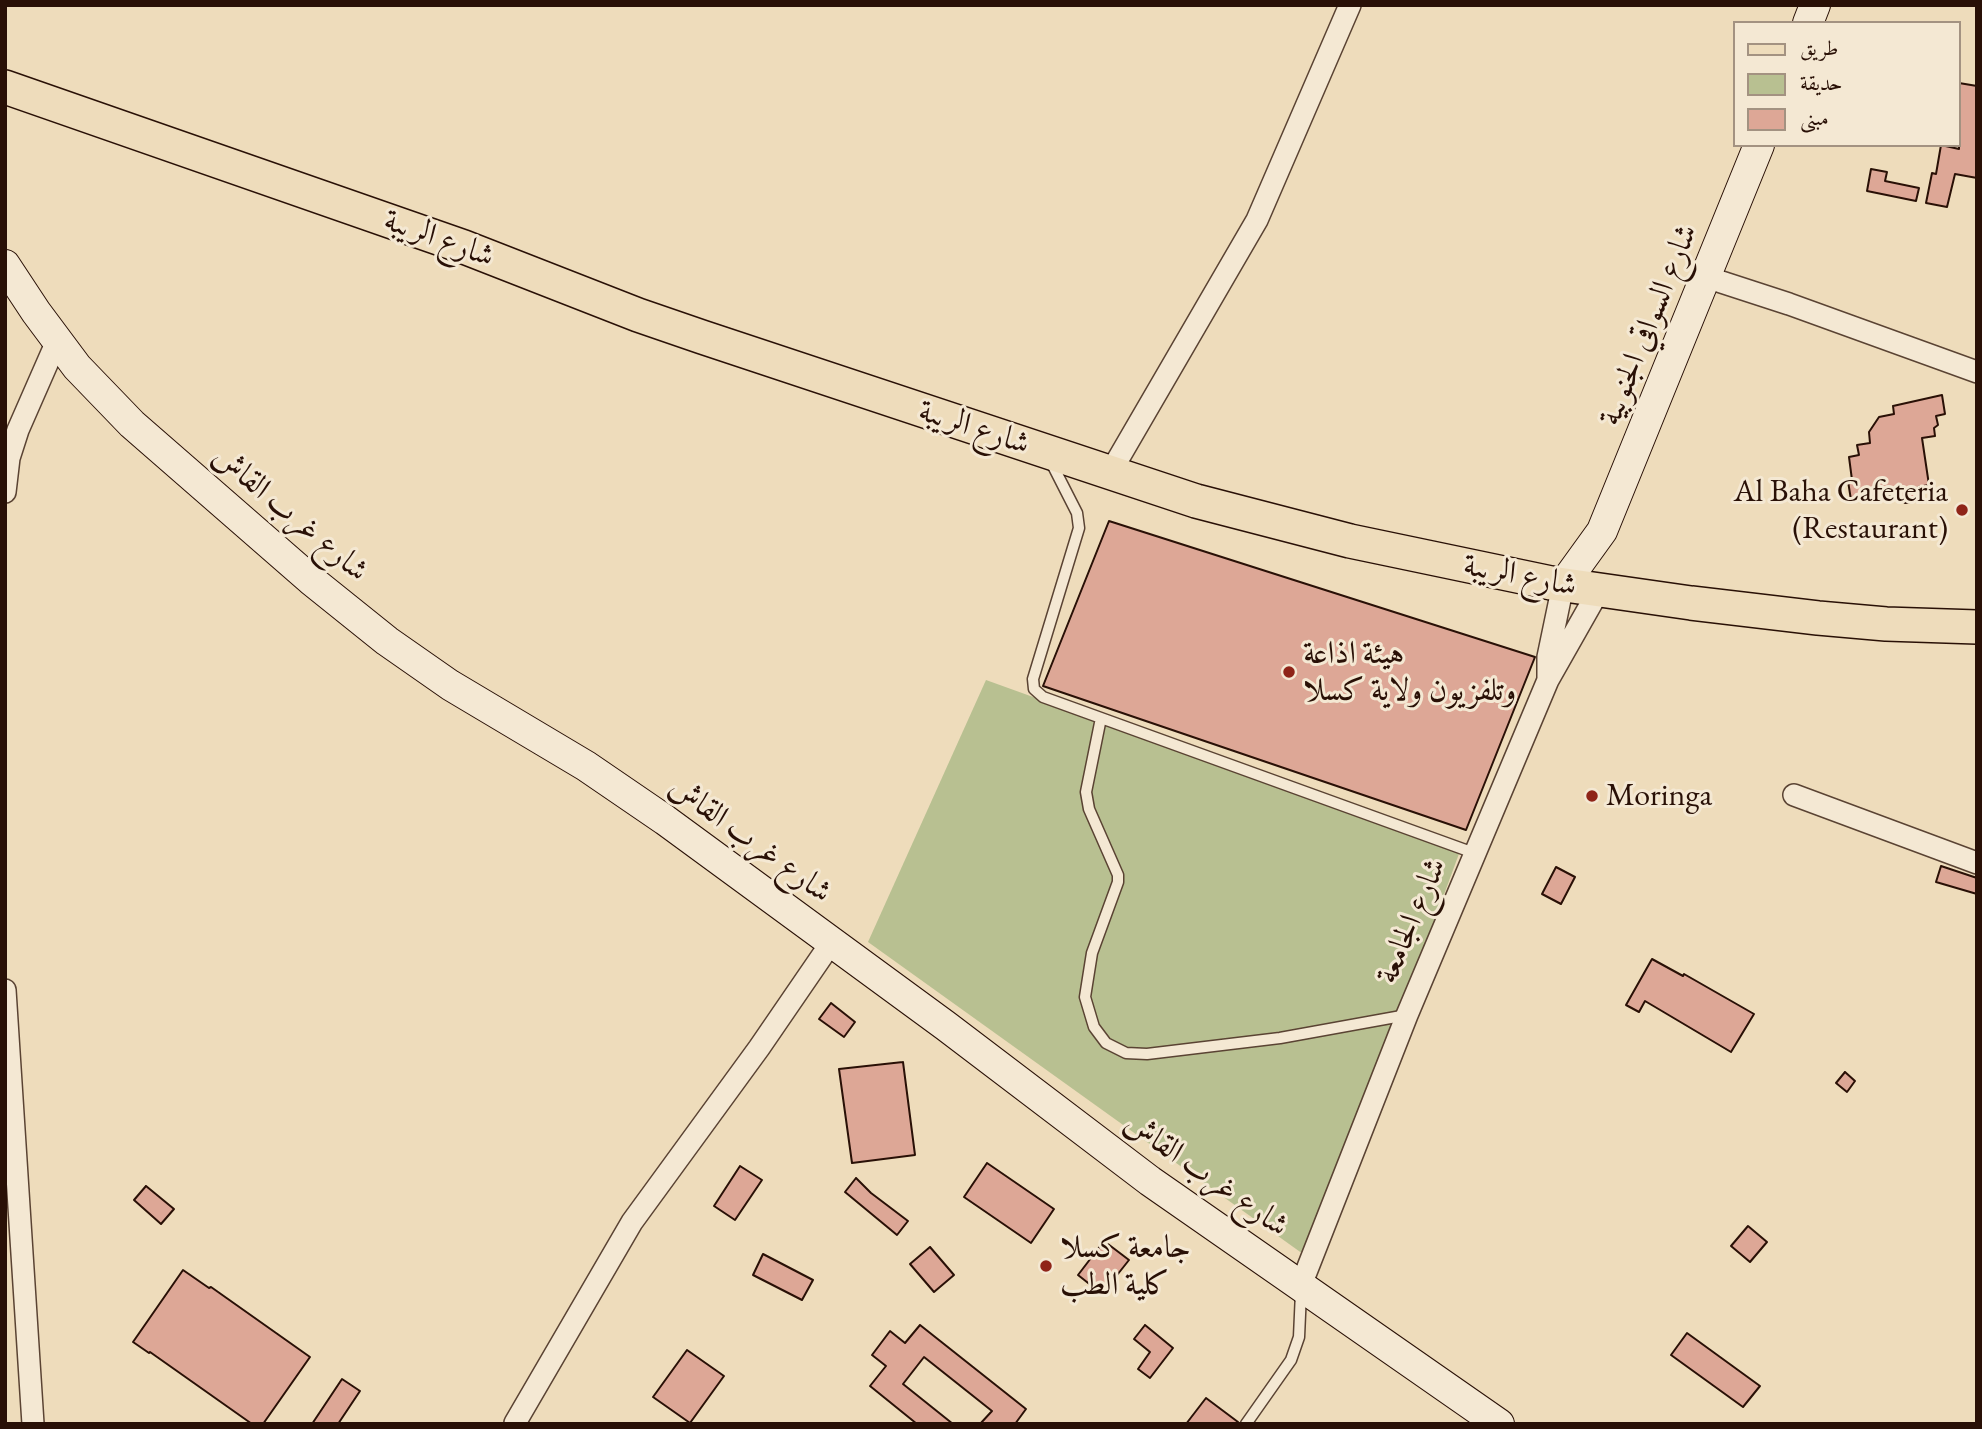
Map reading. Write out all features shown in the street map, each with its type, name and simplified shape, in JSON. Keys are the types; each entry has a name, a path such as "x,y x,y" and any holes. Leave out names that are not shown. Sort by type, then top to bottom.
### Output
{"main road":[{"name":"شارع الريبة","path":"5,88 464,247 638,315 1110,473 1292,527 1454,564 1563,585 1818,618 1886,624 1977,626"},
{"name":"شارع السواقي الجنوبية","path":"1563,585 1602,531 1758,147"},
{"name":"شارع غرب القاش","path":"5,265 77,367 132,424 311,580 387,641 450,685 586,765 736,871 1150,1181 1499,1424"},
{"name":"شارع السواقي الجنوبية","path":"1599,590 1602,531"}],"street":[{"path":"1110,473 1257,220 1350,5"},
{"path":"1706,277 1977,372"},
{"path":"5,492 9,458 18,430 57,341"},
{"path":"1548,680 1548,657 1563,585"},
{"name":"شارع الجامعة","path":"1301,1285 1407,1015 1548,680 1599,590"},
{"path":"1794,795 1977,863"},
{"path":"515,1423 632,1222 759,1048 831,943"},
{"path":"5,990 33,1424"}],"lane":[{"path":"1046,452 1077,513 1079,528 1033,679 1034,689 1043,697 1474,853"},
{"path":"1101,718 1086,792 1089,809 1118,875 1118,882 1092,953 1085,997 1094,1027 1106,1043 1126,1053 1147,1054 1280,1038 1407,1015"},
{"path":"1246,1424 1291,1360 1299,1338 1301,1285"}],"green space":[{"path":"986,680 1460,851 1310,1259 868,942"}],"building":[{"path":"1961,83 1977,86 1977,178 1955,174 1947,207 1926,203 1932,173 1936,174 1941,147 1959,149"},
{"path":"1871,169 1887,172 1885,181 1919,188 1916,201 1867,191"},
{"path":"1942,395 1945,414 1936,416 1938,425 1934,428 1935,436 1922,438 1929,485 1918,487 1920,501 1905,503 1891,494 1851,500 1848,481 1852,480 1849,457 1859,455 1857,445 1870,443 1869,432 1879,417 1894,414 1893,406"},
{"name":"هيئة اذاعة وتلفزيون ولاية كسلا","path":"1109,521 1535,657 1466,830 1043,686"},
{"path":"1941,866 1977,878 1977,894 1936,882"},
{"path":"1556,867 1575,877 1561,904 1542,894"},
{"path":"1652,959 1754,1014 1731,1052 1645,1001 1639,1012 1626,1005"},
{"path":"831,1003 855,1022 844,1037 819,1019"},
{"path":"903,1062 915,1155 852,1163 839,1069"},
{"path":"1845,1072 1855,1081 1847,1092 1836,1083"},
{"path":"987,1163 1054,1209 1031,1243 964,1197"},
{"path":"740,1166 762,1180 735,1220 714,1206"},
{"path":"856,1178 908,1221 897,1235 845,1192"},
{"path":"146,1186 174,1209 161,1224 134,1200"},
{"path":"1748,1226 1767,1242 1750,1262 1731,1246"},
{"path":"1104,1241 1129,1260 1102,1294 1078,1275"},
{"path":"930,1247 954,1275 934,1292 910,1264"},
{"path":"763,1254 813,1280 802,1300 753,1275"},
{"path":"183,1270 310,1357 263,1424 252,1424 133,1342"},
{"path":"920,1325 1026,1409 1015,1424 980,1424 992,1411 924,1357 903,1384 953,1424 917,1424 870,1386 886,1366 872,1355 890,1331 905,1343"},
{"path":"1145,1325 1173,1348 1150,1378 1138,1369 1150,1352 1134,1339"},
{"path":"1687,1333 1760,1386 1743,1407 1671,1355"},
{"path":"687,1350 724,1376 690,1423 653,1397"},
{"path":"342,1379 360,1391 338,1424 312,1424"},
{"path":"1206,1398 1238,1422 1238,1424 1186,1424"}],"place":[{"name":"Al Baha Cafeteria (Restaurant)","path":"1962,510"},
{"name":"هيئة اذاعة وتلفزيون ولاية كسلا","path":"1289,672"},
{"name":"Moringa","path":"1592,796"},
{"name":"جامعة كسلا كلية الطب","path":"1046,1266"}]}
